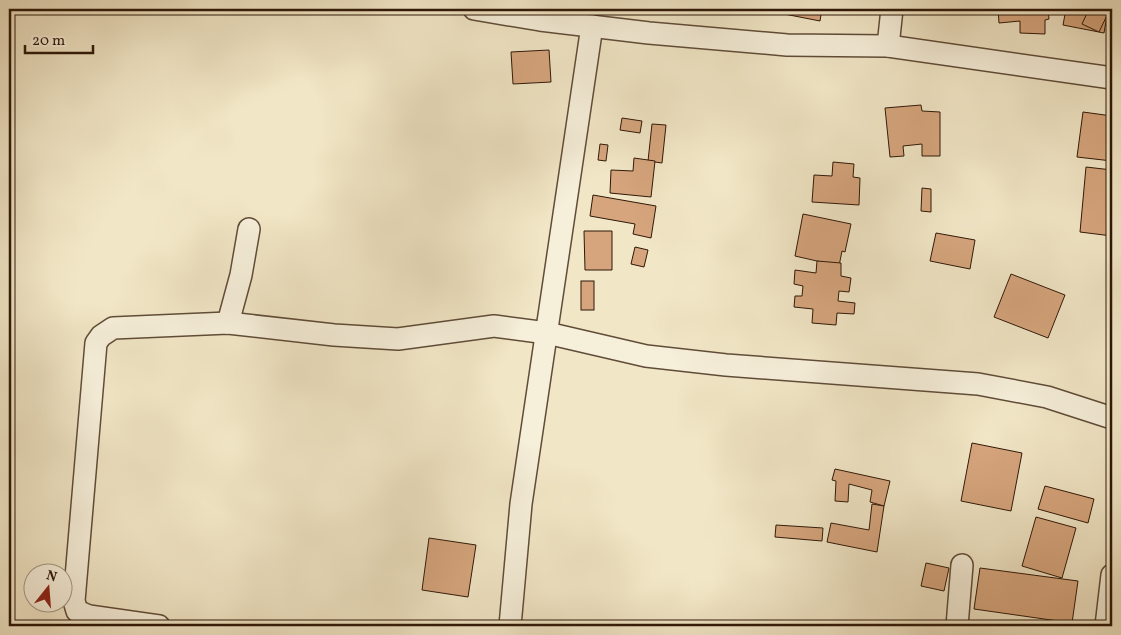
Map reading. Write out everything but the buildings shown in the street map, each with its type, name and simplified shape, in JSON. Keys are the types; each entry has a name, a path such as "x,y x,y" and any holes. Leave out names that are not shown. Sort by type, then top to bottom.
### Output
{"street":[{"path":"474,9 537,14 592,26 649,33 787,45 888,46 1112,78"},
{"path":"888,46 892,9"},
{"path":"510,626 521,504 573,142 592,26"},
{"path":"228,323 241,276 249,229"},
{"path":"159,626 89,616 77,611 74,602 96,344 101,336 113,328 228,323 334,335 398,339 494,326 547,333 646,356 736,366 978,384 1047,397 1112,418"},
{"path":"957,626 962,565"},
{"path":"1106,626 1112,575"}]}
